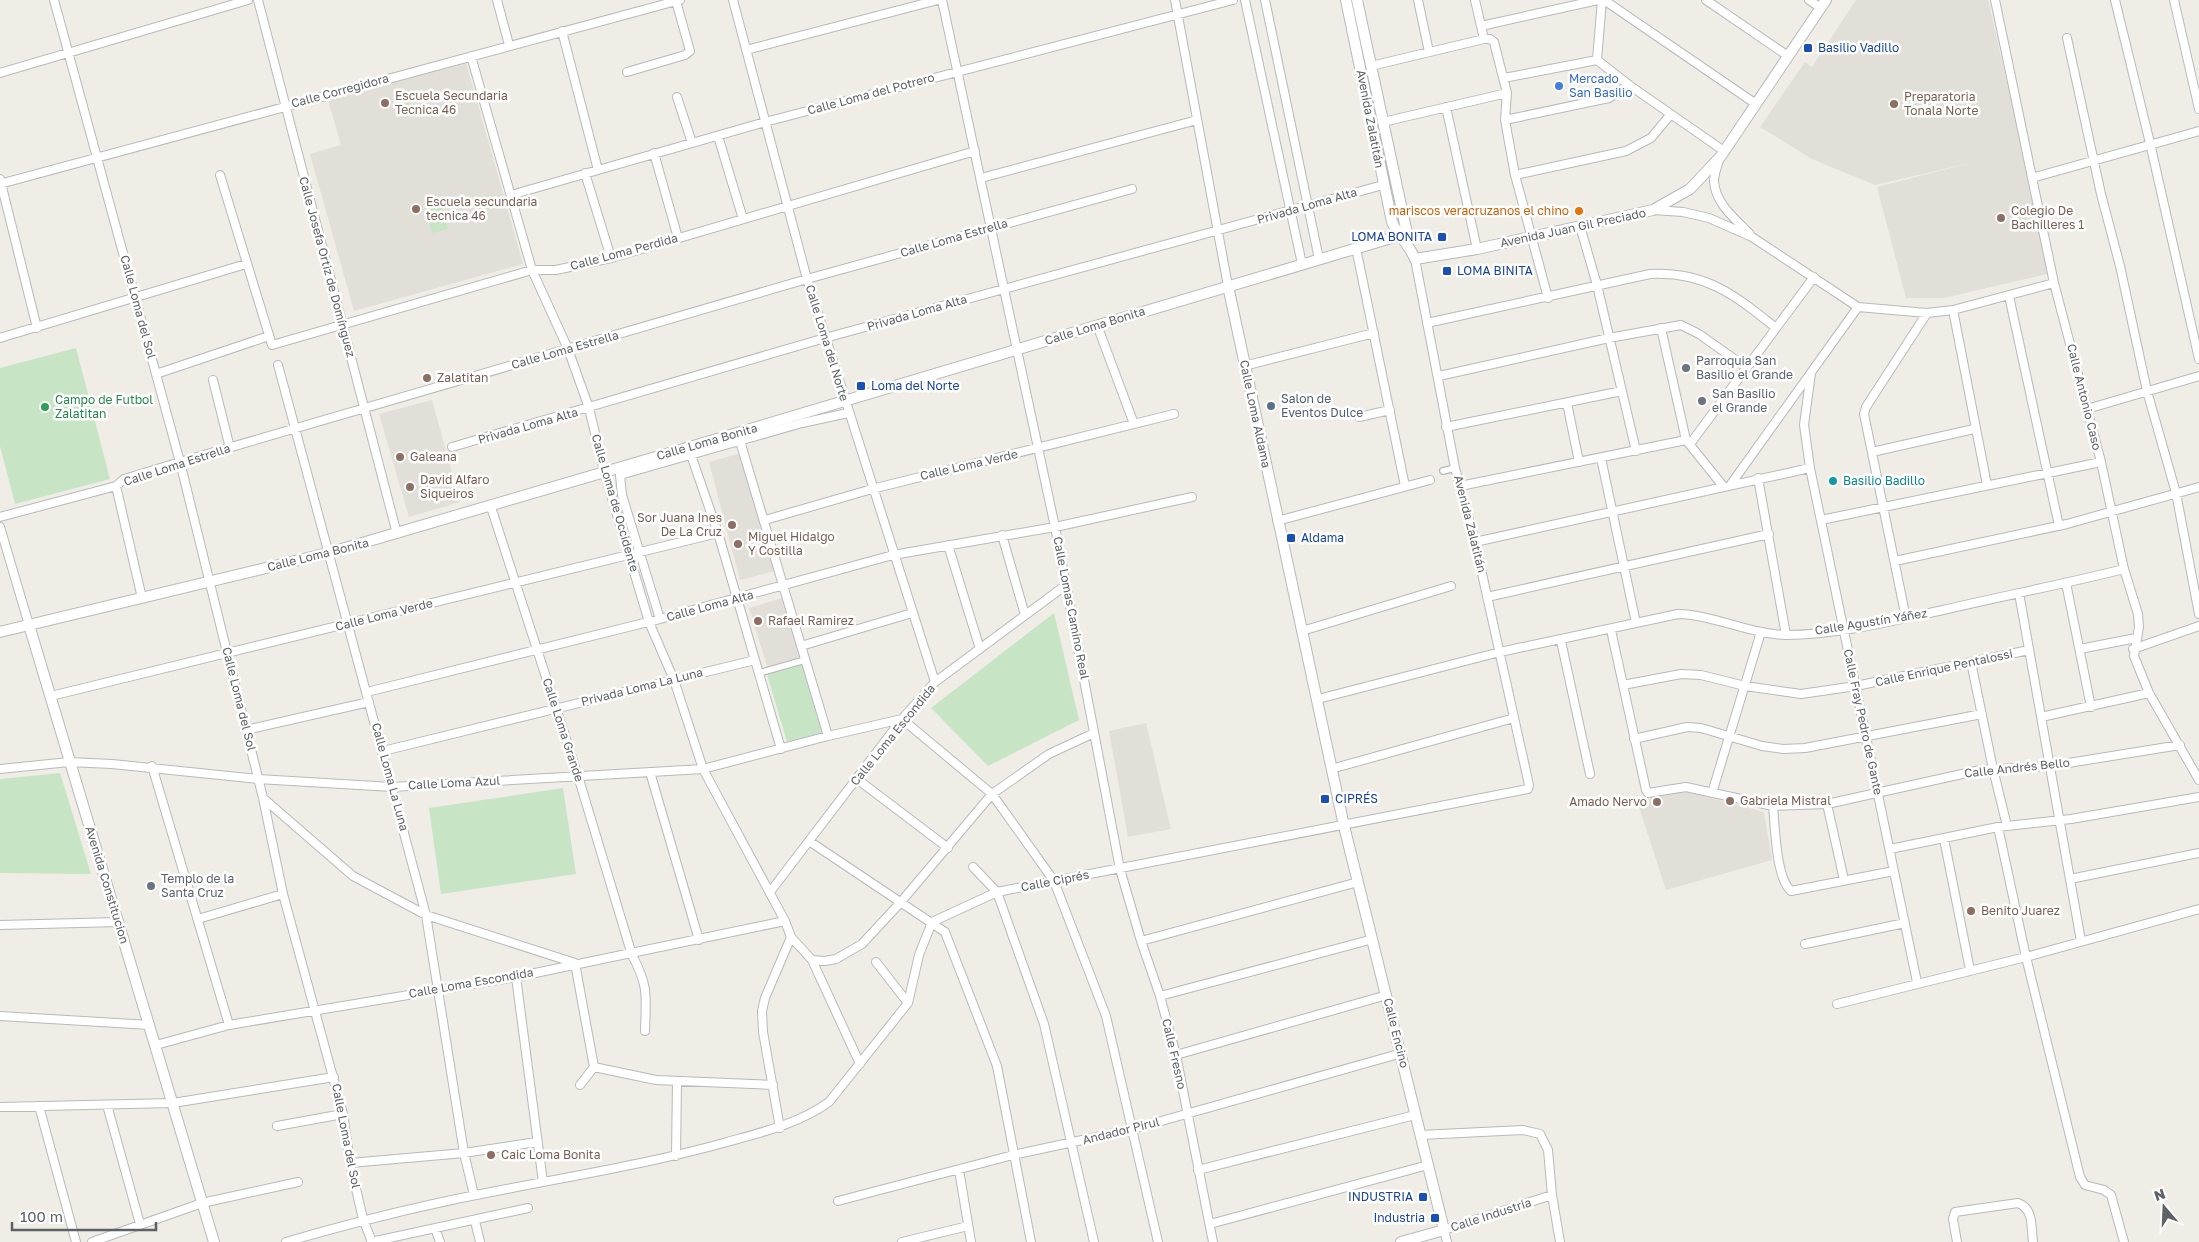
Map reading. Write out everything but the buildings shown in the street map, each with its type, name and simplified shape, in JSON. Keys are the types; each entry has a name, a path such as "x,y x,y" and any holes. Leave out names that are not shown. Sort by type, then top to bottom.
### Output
{"street":[{"name":"Calle Loma del Sol","path":"54,0 67,54 98,158 180,462 263,798 283,894 334,1077 343,1114 350,1163 363,1219 371,1242"},
{"path":"0,73 248,0"},
{"name":"Calle Josefa Ortiz de Domínguez","path":"258,0 341,324 366,408 397,534"},
{"path":"497,0 509,46"},
{"path":"627,72 686,55 690,52 678,0"},
{"name":"Calle Corregidora","path":"0,182 98,158 678,0"},
{"name":"Calle Loma del Norte","path":"733,0 825,338 935,682"},
{"path":"746,50 938,0"},
{"name":"Calle Lomas Camino Real","path":"942,0 959,71 1055,527 1120,869"},
{"name":"Calle Loma Aldama","path":"1175,0 1244,366 1318,699 1344,826"},
{"name":"Calle Loma del Potrero","path":"511,195 765,122 1233,0"},
{"path":"1245,0 1302,264"},
{"path":"1265,0 1319,259"},
{"name":"Avenida Zalatitán","path":"1346,0 1392,222 1404,235"},
{"name":"Avenida Zalatitán","path":"1357,0 1383,122 1404,235"},
{"path":"1418,0 1429,52"},
{"path":"1475,0 1481,26 1487,39"},
{"path":"1481,26 1598,0"},
{"path":"1597,60 1603,0 1756,104"},
{"path":"1706,0 1788,56"},
{"path":"1809,0 1823,4"},
{"name":"Calle Antonio Caso","path":"1996,0 2054,283 2101,462 2124,569 2138,614 2139,627 2133,648 2138,671 2199,780"},
{"path":"2115,0 2199,359"},
{"path":"2174,0 2199,109"},
{"name":"Avenida Juan Gil Preciado","path":"1415,259 1477,249 1653,210 1675,200 1690,189 1722,153 1823,4"},
{"path":"562,31 598,170"},
{"path":"2067,38 2147,391 2176,493 2199,614"},
{"path":"1371,66 1487,39 1494,42 1507,93 1504,120 1515,175 1548,298"},
{"name":"Calle Loma de Occidente","path":"471,56 532,270 568,349 590,408 604,471 649,622 674,680 703,770 770,892 791,937 812,960 860,1064"},
{"path":"1504,78 1597,60 1722,153 1714,180 1718,195 1726,209 1752,237"},
{"path":"1504,120 1609,98 1629,85"},
{"path":"1383,122 1507,93"},
{"path":"677,97 692,143"},
{"path":"1446,107 1477,249"},
{"path":"1515,175 1626,151 1651,138 1671,114"},
{"path":"981,178 1197,120"},
{"path":"2032,178 2150,143 2199,131"},
{"path":"718,136 743,219"},
{"name":"Calle Loma Perdida","path":"269,336 272,346 341,324 532,270 556,270 611,258 975,151"},
{"path":"654,153 678,238"},
{"path":"585,173 611,258"},
{"path":"156,374 269,336 220,175"},
{"path":"0,182 37,328"},
{"name":"Privada Loma Alta","path":"452,447 825,338 1005,288 1219,232 1383,185"},
{"name":"Calle Loma Estrella","path":"0,517 116,486 124,479 180,462 808,279 1132,189"},
{"path":"1653,210 1683,212 1709,218 1752,237 1858,307 1927,313 1952,310 2054,283"},
{"path":"1580,226 1597,285 1636,451"},
{"path":"1404,235 1415,259"},
{"name":"Calle Loma Bonita","path":"0,632 328,553 397,534 1018,348 1404,235"},
{"path":"1356,248 1405,486"},
{"name":"Avenida Zalatitán","path":"1415,259 1439,376 1446,427 1488,597 1529,785 1528,789"},
{"path":"0,338 135,299 246,264"},
{"path":"1427,323 1548,298 1650,274 1670,273 1692,277 1713,284 1738,298 1776,328"},
{"path":"1460,486 1688,442 1747,368 1814,277"},
{"path":"2009,296 2059,526"},
{"path":"1727,485 1858,307"},
{"path":"1952,310 1974,429 1987,485"},
{"path":"1906,618 1864,420 1866,407 1927,313"},
{"path":"1439,376 1609,338 1681,325 1699,334 1747,368"},
{"path":"1097,326 1134,424"},
{"path":"1662,328 1688,442 1727,485"},
{"path":"1244,366 1374,333"},
{"name":"Calle Loma La Luna","path":"278,365 426,914 436,990 464,1153 474,1195"},
{"name":"Calle Fray Pedro de Gante","path":"1811,373 1804,425 1810,468 1842,630 1879,793 1917,982"},
{"path":"2087,409 2199,376"},
{"path":"213,380 230,448"},
{"path":"1446,427 1622,390"},
{"path":"1567,403 1579,462"},
{"path":"1360,417 1390,410"},
{"path":"660,619 618,477 624,472 848,413"},
{"name":"Calle Loma Verde","path":"765,520 872,489 1174,414"},
{"path":"1872,452 1974,429"},
{"path":"740,441 828,736"},
{"path":"691,455 718,533 781,749"},
{"path":"1601,458 1636,623"},
{"path":"1821,520 2101,462"},
{"path":"1443,471 1455,468"},
{"path":"1475,542 1810,468"},
{"path":"1758,478 1786,635"},
{"path":"1277,521 1430,480"},
{"path":"116,486 142,598"},
{"path":"1895,561 2059,526 2112,513 2199,487"},
{"path":"1055,527 1192,497"},
{"name":"Calle Loma Grande","path":"491,507 578,776 632,955 644,977 646,987 645,1031"},
{"name":"Avenida Constitucion","path":"0,527 214,1242"},
{"name":"Calle Loma Alta","path":"367,692 649,622 893,555 1055,527"},
{"name":"Calle Loma Verde","path":"50,696 718,533"},
{"path":"1488,597 1769,534"},
{"path":"1002,535 1026,615"},
{"path":"948,545 980,649"},
{"name":"Calle Agustín Yáñez","path":"1318,699 1500,652 1561,641 1678,614 1696,615 1761,632 1786,635 1842,630 1906,618 2124,569"},
{"path":"2066,583 2091,707"},
{"name":"Calle Loma Escondida","path":"770,892 902,719 935,682 1066,585"},
{"path":"1302,630 1451,586"},
{"path":"2019,593 2081,941"},
{"path":"801,646 912,613"},
{"path":"2133,648 2199,626"},
{"path":"1611,630 1634,739 1687,727 1701,728 1729,738 1783,749 1805,748 1867,738 1982,714"},
{"path":"1712,793 1761,632"},
{"path":"2080,650 2136,638"},
{"path":"1561,641 1590,774"},
{"name":"Calle Enrique Pentalossi","path":"1623,685 1681,674 1701,675 1745,686 1802,694 1856,686 2029,650"},
{"name":"Privada Loma La Luna","path":"383,751 755,660"},
{"path":"759,673 804,660"},
{"path":"1971,662 2007,826"},
{"path":"2041,717 2149,693"},
{"path":"246,730 370,702"},
{"path":"1331,769 1514,718"},
{"path":"902,719 992,794 1033,848 1054,881 1106,1016 1158,1242"},
{"name":"Calle Loma Azul","path":"0,769 69,762 152,766 258,779 392,787 703,770 828,736 902,719"},
{"path":"812,960 836,959 862,944 948,848 992,794 1049,754 1094,733"},
{"name":"Calle Andrés Bello","path":"1634,739 1648,793 1686,787 1773,806 1827,804 1993,769 2050,766 2180,745"},
{"path":"152,766 229,1025"},
{"path":"650,772 699,940"},
{"path":"857,779 948,848"},
{"name":"Calle Ciprés","path":"932,922 998,892 1528,789"},
{"path":"1890,849 1944,840 1998,827 2059,820 2199,797"},
{"path":"263,798 354,876 426,914 575,963 594,1067 580,1085"},
{"path":"1827,804 1844,880"},
{"path":"1773,806 1778,857 1786,886 1791,891 1894,870"},
{"name":"Calle Encino","path":"1344,826 1402,1053 1446,1242"},
{"path":"1998,827 2026,957 2080,1177 2085,1186 2104,1190 2111,1195 2124,1242"},
{"path":"1944,840 1970,970"},
{"path":"809,841 945,932 997,1066 1031,1242"},
{"path":"2070,879 2199,853"},
{"path":"973,867 998,892 1044,1024 1073,1143 1094,1242"},
{"name":"Calle Fresno","path":"1120,869 1141,941 1160,996 1176,1055 1214,1242"},
{"path":"1141,941 1358,882"},
{"path":"198,919 283,894"},
{"path":"1837,1004 1917,982 2026,957 2199,909"},
{"name":"Calle Loma Escondida","path":"156,1045 229,1025 516,977 575,963 632,955 785,921"},
{"path":"0,925 119,922"},
{"path":"286,1242 363,1219 474,1195 676,1156 780,1128 814,1113 829,1102 908,1003 918,955 932,922"},
{"path":"1805,944 1905,923"},
{"path":"780,1128 763,1032 762,1011 765,998 791,937"},
{"path":"1160,996 1373,939"},
{"path":"876,962 908,1003"},
{"path":"516,977 542,1182"},
{"path":"1176,1055 1387,995"},
{"path":"0,1016 150,1025"},
{"name":"Andador Pirul","path":"838,1201 1013,1155 1133,1129 1402,1053"},
{"path":"594,1067 656,1080 773,1086"},
{"path":"0,1107 173,1103 334,1077"},
{"path":"676,1156 677,1081"},
{"path":"106,1104 140,1224"},
{"path":"39,1106 76,1242"},
{"path":"277,1126 343,1114"},
{"path":"1198,1170 1415,1115"},
{"path":"1420,1135 1523,1130 1540,1134 1548,1150 1552,1195 1560,1242"},
{"path":"350,1163 464,1153 538,1142"},
{"path":"1210,1224 1428,1165"},
{"path":"959,1170 972,1242"},
{"path":"92,1242 202,1203 298,1182"},
{"name":"Calle Industria","path":"1401,1242 1552,1195"},
{"path":"1957,1242 1953,1219 1955,1212 2018,1202 2025,1205 2030,1212 2033,1242"},
{"path":"371,1242 528,1208"},
{"path":"475,1221 480,1242"},
{"path":"902,1242 968,1226"},
{"path":"435,1228 440,1242"}],"shaded area":[{"name":"Preparatoria Tonala Norte","path":"1856,0 1988,0 2051,273 1944,298 1906,298 1877,187 1974,162 1875,185 1812,159 1760,127 1805,62 1812,67"},
{"name":"Escuela secundaria tecnica 46","path":"466,62 523,264 354,311 310,154 341,145 328,100"},
{"path":"432,400 460,502 409,517 379,414"},
{"path":"741,453 775,571 740,580 709,462"},
{"path":"782,598 802,659 768,669 749,608"},
{"path":"1146,723 1171,829 1128,837 1109,731"},
{"path":"1685,791 1764,812 1772,860 1666,890 1637,801"}],"green space":[{"path":"441,202 448,229 432,233 425,205"},
{"name":"Campo de Futbol Zalatitan","path":"76,348 110,479 15,504 0,446 0,368"},
{"path":"1054,613 1079,720 988,766 931,708"},
{"path":"802,662 824,732 787,742 767,674"},
{"path":"60,773 91,874 0,873 0,779"},
{"path":"563,788 576,874 441,894 429,808"}],"place":[{"name":"Basilio Vadillo","path":"1808,48"},
{"name":"Mercado San Basilio","path":"1559,86"},
{"name":"Escuela Secundaria Tecnica 46","path":"385,103"},
{"name":"Preparatoria Tonala Norte","path":"1894,104"},
{"name":"Escuela secundaria tecnica 46","path":"416,209"},
{"name":"mariscos veracruzanos el chino","path":"1579,211"},
{"name":"Colegio De Bachilleres 1","path":"2001,218"},
{"name":"LOMA BONITA","path":"1442,237"},
{"name":"LOMA BINITA","path":"1447,271"},
{"name":"Parroquia San Basilio el Grande","path":"1686,368"},
{"name":"Zalatitan","path":"427,378"},
{"name":"Loma del Norte","path":"861,386"},
{"name":"San Basilio el Grande","path":"1702,401"},
{"name":"Salon de Eventos Dulce","path":"1271,406"},
{"name":"Campo de Futbol Zalatitan","path":"45,407"},
{"name":"Galeana","path":"400,457"},
{"name":"Basilio Badillo","path":"1833,481"},
{"name":"David Alfaro Siqueiros","path":"410,487"},
{"name":"Sor Juana Ines De La Cruz","path":"732,525"},
{"name":"Aldama","path":"1291,538"},
{"name":"Miguel Hidalgo Y Costilla","path":"738,544"},
{"name":"Rafael Ramirez","path":"758,621"},
{"name":"CIPRÉS","path":"1325,799"},
{"name":"Gabriela Mistral","path":"1730,801"},
{"name":"Amado Nervo","path":"1657,802"},
{"name":"Templo de la Santa Cruz","path":"151,886"},
{"name":"Benito Juarez","path":"1971,911"},
{"name":"Caic Loma Bonita","path":"491,1155"},
{"name":"INDUSTRIA","path":"1423,1197"},
{"name":"Industria","path":"1435,1218"}]}
